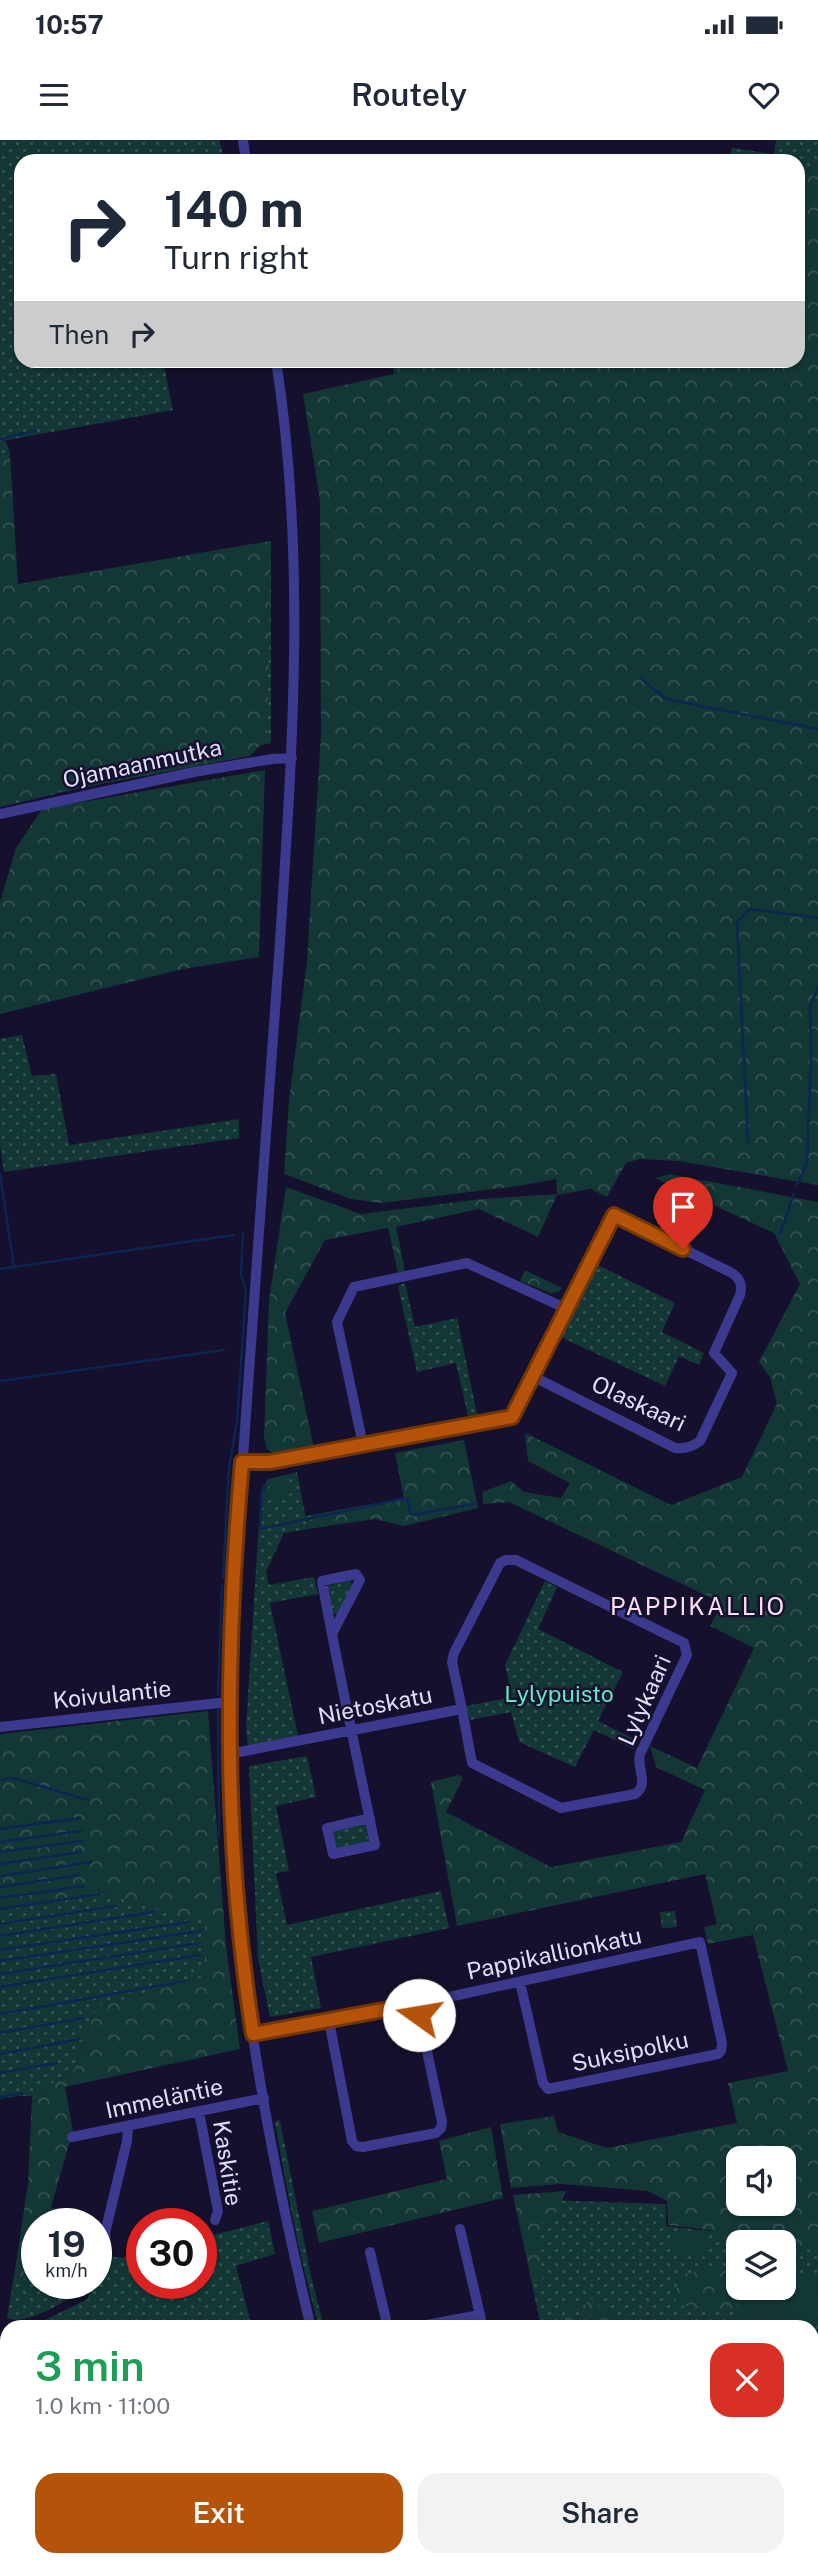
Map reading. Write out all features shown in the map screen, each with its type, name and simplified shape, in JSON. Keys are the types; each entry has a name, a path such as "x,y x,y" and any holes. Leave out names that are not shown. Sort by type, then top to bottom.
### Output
{"street":[{"path":"277,368 291,488 294,545 292,758 242,1462 228,1702 234,1875 253,2034 309,2320"},
{"name":"Ojamaanmutka","path":"0,814 194,772 292,758"},
{"name":"Olaskaari","path":"534,1377 675,1448 688,1447 700,1441 732,1374 714,1353 740,1295 741,1284 736,1275 614,1215 567,1309"},
{"path":"242,1462 270,1462 363,1445 512,1417 567,1309 467,1263 354,1287 337,1322 363,1445"},
{"name":"Nietoskatu","path":"229,1754 462,1709 452,1662 454,1653 500,1563 506,1560 516,1560 684,1643"},
{"path":"332,1634 360,1580 356,1574 322,1581 332,1634 351,1731 370,1818 375,1845 334,1854 327,1828 370,1818"},
{"name":"Lylykaari","path":"462,1709 472,1763 561,1808 635,1794 644,1783 638,1761 640,1754 687,1655 684,1643"},
{"name":"Koivulantie","path":"0,1727 228,1702"},
{"name":"Pappikallionkatu","path":"253,2034 416,2004 700,1942"},
{"name":"Suksipolku","path":"520,1982 543,2083 548,2089 718,2054 722,2043 700,1942"},
{"path":"328,2021 352,2141 356,2146 363,2147 436,2133 441,2129 442,2122 416,2004"},
{"name":"Immeläntie","path":"72,2137 264,2098"},
{"name":"Kaskitie","path":"199,2112 217,2214"},
{"path":"111,2208 128,2127"},
{"path":"460,2229 481,2320"},
{"path":"370,2252 386,2320"},
{"path":"453,2320 480,2315"}],"green space":[{"path":"0,140 219,140 223,154 14,154 14,368 164,368 173,410 2,441 6,442 10,453 7,454 18,584 271,541 271,743 0,807"},
{"path":"776,140 818,140 818,171 805,169 805,154 774,154"},
{"path":"732,148 774,154 730,154"},
{"path":"805,169 818,171 818,1185 678,1161 639,1159 626,1163 607,1197 591,1189 557,1195 538,1237 479,1209 396,1227 405,1271 398,1273 388,1228 325,1240 285,1313 314,1448 275,1454 267,1449 264,1438 269,1300 286,1187 361,1214 481,1199 557,1194 556,1179 381,1203 351,1199 284,1174 289,1100 307,961 321,734 320,500 303,394 394,374 393,368 805,368"},
{"path":"10,453 18,585 271,541 267,738 250,756 0,803 0,455"},
{"path":"265,770 259,957 183,969 0,1014 0,902 16,848 42,809"},
{"path":"22,1035 32,1076 56,1074 69,1145 239,1119 239,1138 4,1172 0,1146 0,1039"},
{"path":"670,1174 818,1202 818,2250 796,2249 796,2230 726,2230 726,2238 710,2230 668,2225 667,2201 648,2191 561,2184 511,2188 500,2124 554,2116 558,2132 607,2148 737,2123 728,2083 788,2071 753,1935 708,1944 704,1927 717,1924 705,1874 457,1926 431,1782 459,1775 463,1778 446,1812 551,1867 681,1842 705,1790 656,1767 650,1746 697,1768 754,1648 710,1626 722,1603 509,1502 483,1504 482,1492 511,1481 524,1492 561,1498 570,1483 528,1461 525,1433 671,1505 742,1477 777,1404 770,1377 759,1362 800,1284 774,1233 655,1178"},
{"path":"596,1264 675,1303 662,1332 704,1353 699,1365 679,1356 665,1386 561,1337"},
{"path":"525,1270 562,1288 558,1292 550,1293 520,1281"},
{"path":"405,1283 415,1327 457,1318 477,1414 468,1416 456,1363 417,1372 398,1286"},
{"path":"464,1440 478,1508 404,1526 375,1519 308,1529 306,1516 404,1498 395,1453"},
{"path":"297,1472 308,1529 284,1533 266,1572 269,1585 314,1577 318,1594 270,1603 298,1736 248,1746 246,1728 261,1490 268,1479"},
{"path":"286,1476 290,1499 274,1502 266,1494 274,1479"},
{"path":"350,1580 352,1585 338,1614 333,1614 328,1586"},
{"name":"Lylypuisto","path":"545,1581 557,1587 538,1629 623,1672 598,1721 638,1741 633,1749 594,1730 575,1767 519,1742 511,1712 470,1720 466,1706 512,1697 505,1665"},
{"path":"208,1711 226,1946 240,2049 65,2087 73,2131 51,2207 53,2208 24,2208 32,2096 74,2070 96,2007 205,1977 205,1922 105,1893 0,1910 0,1734"},
{"path":"307,1756 316,1797 276,1806 289,1871 276,1873 287,1925 441,1891 449,1928 311,1957 321,2008 270,2017 258,1959 249,1766"},
{"path":"365,1824 369,1842 336,1850 332,1831"},
{"path":"105,1893 205,1921 205,1977 96,2007 74,2070 32,2096 0,2099 0,1910"},
{"path":"675,1911 677,1927 662,1928 660,1912"},
{"path":"280,2121 322,2320 317,2320 300,2251 275,2122"},
{"path":"491,2127 503,2198 319,2243 312,2211 447,2179 439,2141"},
{"path":"566,2191 553,2219 541,2224 537,2236 544,2284 532,2284 513,2195"},
{"path":"517,2199 666,2204 666,2226 726,2233 726,2300 796,2300 796,2241 813,2243 818,2249 818,2320 540,2320 532,2284 535,2284"},
{"path":"268,2221 275,2254 236,2266 250,2320 44,2320 88,2299 112,2299 112,2257 126,2257 126,2299 217,2299 217,2234"},
{"path":"21,2230 21,2278 14,2276"},
{"path":"672,2233 709,2236 707,2257 670,2253"},
{"path":"695,2267 726,2271 726,2300 733,2300 732,2310 675,2305 678,2273 693,2274"},
{"path":"796,2273 818,2274 816,2320 737,2320 738,2300 796,2300"},
{"path":"14,2276 21,2278 21,2299 69,2299 26,2319 7,2318"},
{"path":"576,2299 574,2320 565,2320 567,2301"},
{"path":"588,2299 596,2300 601,2310 615,2311 614,2320 581,2319"}],"waterway":[{"path":"0,439 35,431"},
{"path":"640,678 666,699 818,729"},
{"path":"748,1142 737,922 750,909 818,918"},
{"path":"797,1185 807,1163 810,1008 818,987"},
{"path":"0,1174 14,1267"},
{"path":"780,1234 794,1194"},
{"path":"223,1577 229,1468 237,1421 246,1289 241,1275 243,1234"},
{"path":"0,1269 234,1235"},
{"path":"0,1381 224,1350"},
{"path":"265,1487 260,1529 402,1499 407,1499 411,1514 414,1515 477,1503"},
{"path":"218,1694 222,1585"},
{"path":"218,1708 219,1837"},
{"path":"0,1780 13,1778 88,1800"},
{"path":"0,1829 80,1818"},
{"path":"0,1842 81,1831"},
{"path":"0,1852 83,1841"},
{"path":"0,1864 81,1852"},
{"path":"0,1876 91,1862"},
{"path":"0,1887 80,1875"},
{"path":"0,1898 83,1886"},
{"path":"0,1909 100,1894"},
{"path":"0,1924 116,1906"},
{"path":"0,1936 154,1912"},
{"path":"0,1950 188,1922"},
{"path":"0,1961 201,1931"},
{"path":"0,1974 199,1943"},
{"path":"0,1987 200,1955"},
{"path":"0,2014 185,1981"},
{"path":"0,2033 83,2018"},
{"path":"0,2054 80,2039"},
{"path":"0,2073 57,2063"},
{"path":"0,2097 23,2093"}],"district":[{"name":"PAPPIKALLIO","path":"698,1606"}],"route":[{"path":"419,2015 416,2004 253,2034 234,1875 229,1779 228,1702 242,1462 270,1462 512,1417 614,1215 683,1249"}]}
